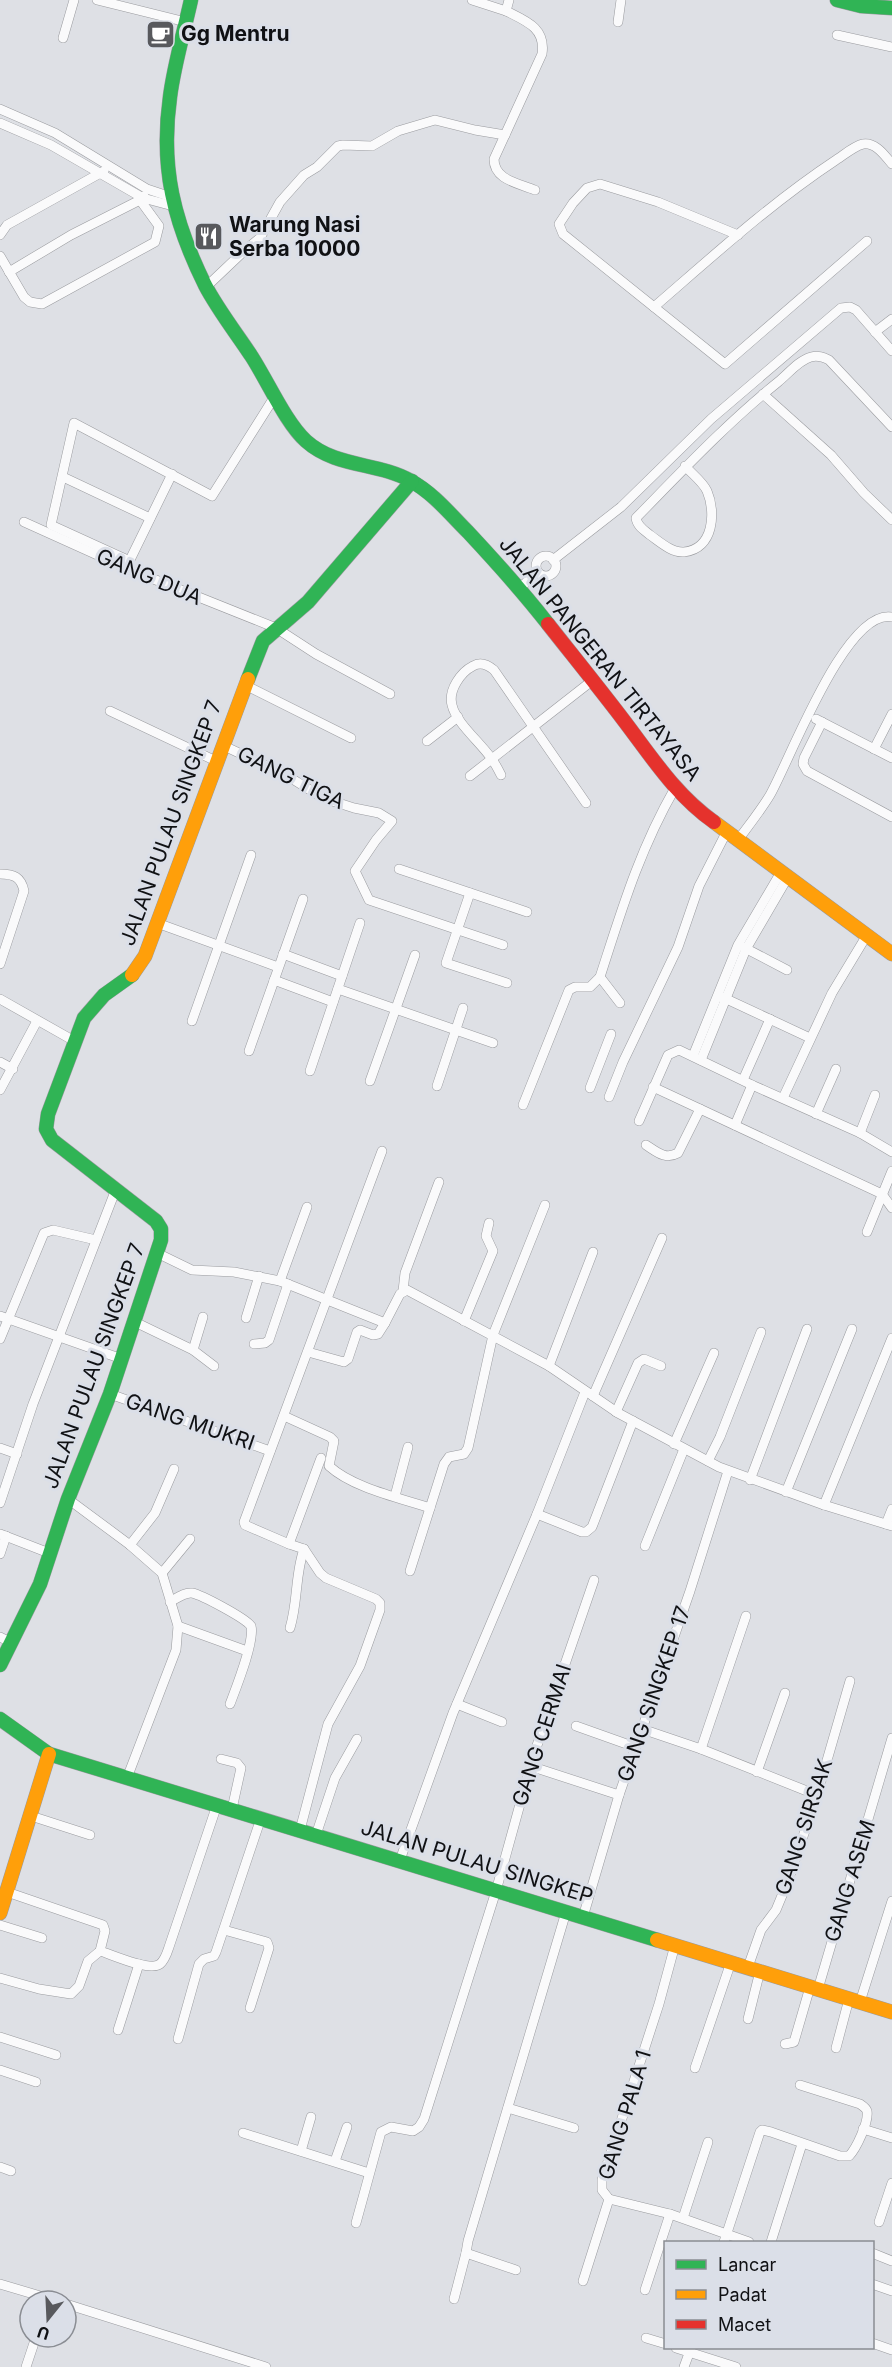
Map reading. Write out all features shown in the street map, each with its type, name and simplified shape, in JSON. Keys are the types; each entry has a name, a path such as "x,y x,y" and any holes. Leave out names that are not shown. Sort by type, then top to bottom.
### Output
{"street":[{"path":"63,38 74,0"},
{"path":"97,0 186,22"},
{"name":"JALAN PANGERAN TIRTAYASA","path":"191,0 172,87 167,129 172,202 180,229 206,287 306,441 331,458 397,474 438,501 520,588 675,788 705,815 892,954"},
{"path":"472,0 506,11 535,27 541,35 542,54 494,159 494,168 499,175 535,190"},
{"path":"506,11 509,0"},
{"path":"618,22 621,0"},
{"path":"837,0 861,6 892,8"},
{"path":"837,35 892,47"},
{"path":"0,109 49,130 109,166 144,196 159,226 155,242 148,247 42,304 30,302 24,297 0,256"},
{"path":"206,287 244,250 260,238 280,202 338,146 372,146 398,131 435,120 505,135"},
{"path":"0,123 44,142 144,196 172,202"},
{"path":"44,142 49,130"},
{"path":"654,307 738,235 820,171 861,144 869,144 878,149 892,164"},
{"path":"0,235 7,225 101,174 109,166"},
{"path":"738,235 609,185 600,184 587,188 573,203 559,224 559,229 725,364 867,241"},
{"path":"9,273 71,235 144,196"},
{"path":"520,588 537,572 544,576 552,573 555,567 553,560 621,507 711,419 841,308 850,307 856,310 892,351"},
{"path":"875,332 892,319"},
{"path":"685,466 706,488 713,522 706,538 694,548 684,552 661,543 638,526 636,518 685,466 763,394 803,361 821,356 829,360 892,428"},
{"path":"763,394 831,454 864,493 892,520"},
{"path":"172,474 128,565 51,525 74,423 172,474 212,495 275,396"},
{"path":"63,477 150,518"},
{"name":"JALAN PULAU SINGKEP 7","path":"0,1665 6,1640 40,1584 68,1499 110,1394 135,1322 158,1253 161,1229 156,1221 52,1140 46,1131 45,1122 49,1109 84,1018 107,991 135,974 141,966 222,745 263,641 308,602 412,482"},
{"name":"GANG DUA","path":"24,522 276,628 316,654 390,694"},
{"path":"609,1097 623,1062 678,946 699,885 733,836 769,796 836,662 859,632 873,620 882,616 892,616"},
{"path":"501,775 491,758 458,717 452,704 459,677 472,666 480,663 494,670 586,803"},
{"path":"470,776 593,680"},
{"path":"245,685 351,738"},
{"path":"110,711 216,761"},
{"path":"874,749 892,714"},
{"path":"808,715 892,758"},
{"path":"426,741 458,717"},
{"path":"822,722 804,758 803,764 807,771 892,817"},
{"name":"GANG TIGA","path":"222,745 286,775 323,798 380,813 392,821 355,871 369,900 458,929"},
{"path":"523,1105 569,990 576,987 590,987 600,976 637,863 675,788"},
{"path":"192,1021 251,855"},
{"path":"399,869 527,912"},
{"path":"0,874 16,876 22,881 24,891 3,939 0,964"},
{"path":"697,1058 742,947 785,875"},
{"path":"470,892 446,963 507,983"},
{"path":"249,1051 303,899"},
{"path":"157,923 278,967"},
{"path":"310,1071 360,923"},
{"path":"458,929 504,945"},
{"path":"783,1098 832,993 867,935"},
{"path":"742,947 787,970"},
{"path":"283,954 342,976"},
{"path":"370,1081 415,955"},
{"path":"600,976 620,1003"},
{"path":"274,980 333,1002"},
{"path":"338,989 493,1043"},
{"path":"722,997 810,1038"},
{"path":"0,999 76,1042"},
{"path":"437,1086 463,1008"},
{"path":"742,1080 770,1019"},
{"path":"0,1090 37,1021"},
{"path":"590,1088 611,1034"},
{"path":"639,1121 668,1055 679,1050 860,1133 892,1152"},
{"path":"604,1054 623,1062"},
{"path":"0,1062 13,1069"},
{"path":"816,1114 836,1070"},
{"path":"735,1125 752,1085"},
{"path":"654,1087 882,1194 892,1208"},
{"path":"860,1133 875,1095"},
{"path":"646,1145 664,1156 678,1153 700,1110"},
{"path":"300,1830 328,1724 360,1666 380,1610 380,1603 376,1599 320,1574 304,1549 247,1527 244,1522 382,1151"},
{"path":"867,1232 892,1171"},
{"path":"308,1352 343,1362 348,1359 357,1332 360,1330 376,1335 403,1291 399,1277 439,1182"},
{"path":"0,1503 58,1337 116,1189"},
{"path":"410,1571 447,1460 452,1456 464,1454 468,1448 493,1335 545,1205"},
{"path":"254,1344 265,1343 268,1340 307,1207"},
{"path":"464,1321 493,1251 486,1236 489,1223"},
{"path":"0,1340 4,1317 42,1235 46,1231 53,1230 96,1240"},
{"path":"400,1860 457,1704 537,1514 589,1394 662,1238"},
{"path":"549,1366 593,1252"},
{"path":"158,1253 192,1270 259,1276 284,1283 385,1323"},
{"path":"246,1318 259,1276"},
{"path":"403,1291 407,1290 549,1366 616,1412 728,1471 889,1525 892,1509"},
{"path":"4,1317 122,1359"},
{"path":"193,1350 203,1317"},
{"path":"135,1322 193,1350 214,1366"},
{"path":"750,1480 807,1329"},
{"path":"786,1492 852,1329"},
{"path":"708,1461 720,1437 761,1332"},
{"path":"824,1505 892,1338"},
{"path":"674,1444 714,1353"},
{"path":"616,1412 638,1363 644,1359 661,1366"},
{"name":"GANG MUKRI","path":"110,1394 270,1450"},
{"path":"284,1416 334,1441 329,1466 335,1472 360,1484 430,1508"},
{"path":"537,1514 582,1532 589,1530 633,1421"},
{"path":"395,1496 408,1447"},
{"path":"0,1448 17,1454"},
{"path":"645,1546 684,1449"},
{"path":"289,1544 321,1458"},
{"path":"130,1545 154,1513 174,1469"},
{"name":"GANG SINGKEP 17","path":"582,1917 619,1795 690,1591 728,1471"},
{"path":"68,1499 130,1545 162,1573 178,1626 176,1650 126,1778"},
{"path":"0,1554 3,1535 49,1553"},
{"path":"162,1573 190,1539"},
{"path":"290,1628 296,1603 300,1561 304,1549"},
{"name":"GANG CERMAI","path":"369,2173 380,2135 384,2130 392,2127 413,2131 424,2119 496,1891 530,1766 594,1580"},
{"path":"170,1602 181,1595 192,1593 242,1617 251,1626 247,1651 230,1704"},
{"path":"701,1749 746,1616"},
{"path":"178,1626 247,1651"},
{"name":"GANG SIRSAK","path":"748,2019 761,1930 776,1910 788,1881 817,1795 850,1681"},
{"path":"757,1773 786,1693"},
{"path":"457,1704 502,1722"},
{"name":"JALAN PULAU SINGKEP","path":"0,1719 49,1754 892,2012"},
{"path":"576,1726 635,1747"},
{"path":"642,1729 701,1749 817,1795"},
{"path":"316,1835 335,1778 357,1738"},
{"name":"GANG ASEM","path":"785,2044 794,2042 814,1988 892,1738"},
{"path":"0,1913 32,1816 49,1754"},
{"path":"221,1759 240,1766 232,1809"},
{"path":"530,1766 619,1795"},
{"path":"100,1951 139,1964 155,1966 165,1958 217,1805"},
{"path":"32,1816 90,1835"},
{"path":"178,2039 199,1964 204,1959 214,1956 261,1818"},
{"path":"0,1978 39,1989 71,1994 79,1986 88,1961 100,1951 105,1931 103,1925 7,1892"},
{"path":"836,2049 892,1901"},
{"path":"454,2300 468,2241 566,1912"},
{"path":"0,1924 42,1938"},
{"path":"224,1930 267,1942 269,1948 250,2008"},
{"name":"GANG PALA 1","path":"583,2281 609,2199 602,2190 602,2180 659,2004 675,1945"},
{"path":"695,2068 731,1962"},
{"path":"118,2030 139,1964"},
{"path":"0,2037 56,2055"},
{"path":"0,2070 36,2082"},
{"path":"726,2239 760,2132 771,2132 840,2156 849,2156 854,2151 867,2112 860,2104 800,2085"},
{"path":"508,2108 574,2128"},
{"path":"301,2151 310,2117"},
{"path":"335,2161 347,2127"},
{"path":"863,2129 892,2138"},
{"path":"243,2133 369,2173 356,2223"},
{"path":"682,2218 708,2142"},
{"path":"771,2241 802,2144"},
{"path":"0,2167 11,2171"},
{"path":"879,2222 892,2183"},
{"path":"609,2199 682,2218 726,2239 741,2241"},
{"path":"645,2290 669,2214"},
{"path":"466,2253 516,2270"},
{"path":"874,2253 892,2261"},
{"path":"0,2284 18,2290"},
{"path":"874,2284 892,2291"},
{"path":"78,2308 266,2367"},
{"path":"645,2338 664,2343"},
{"path":"874,2343 892,2350"},
{"path":"26,2367 32,2349"},
{"path":"684,2367 690,2350 736,2367"}],"traffic: fast":[{"path":"191,0 172,85 167,123 167,147 172,194 178,217 194,262 210,294 252,357 284,413 306,441 330,456 398,475 427,492 489,555 548,624"},
{"path":"837,0 861,6 892,8"},
{"path":"248,679 263,641 308,602 412,481"},
{"path":"0,1665 40,1584 68,1499 110,1394 161,1240 161,1229 156,1221 52,1140 46,1129 48,1114 84,1018 104,995 132,975"},
{"path":"0,1719 49,1754 657,1940"}],"traffic: slow":[{"path":"132,975 145,956 248,679"},
{"path":"714,822 892,954"},
{"path":"0,1913 49,1754"},
{"path":"657,1940 892,2012"}],"traffic: jam":[{"path":"548,624 666,776 688,800 714,822"}],"place":[{"name":"Gg Mentru","path":"160,34"},
{"name":"Warung Nasi Serba 10000","path":"208,237"}]}
